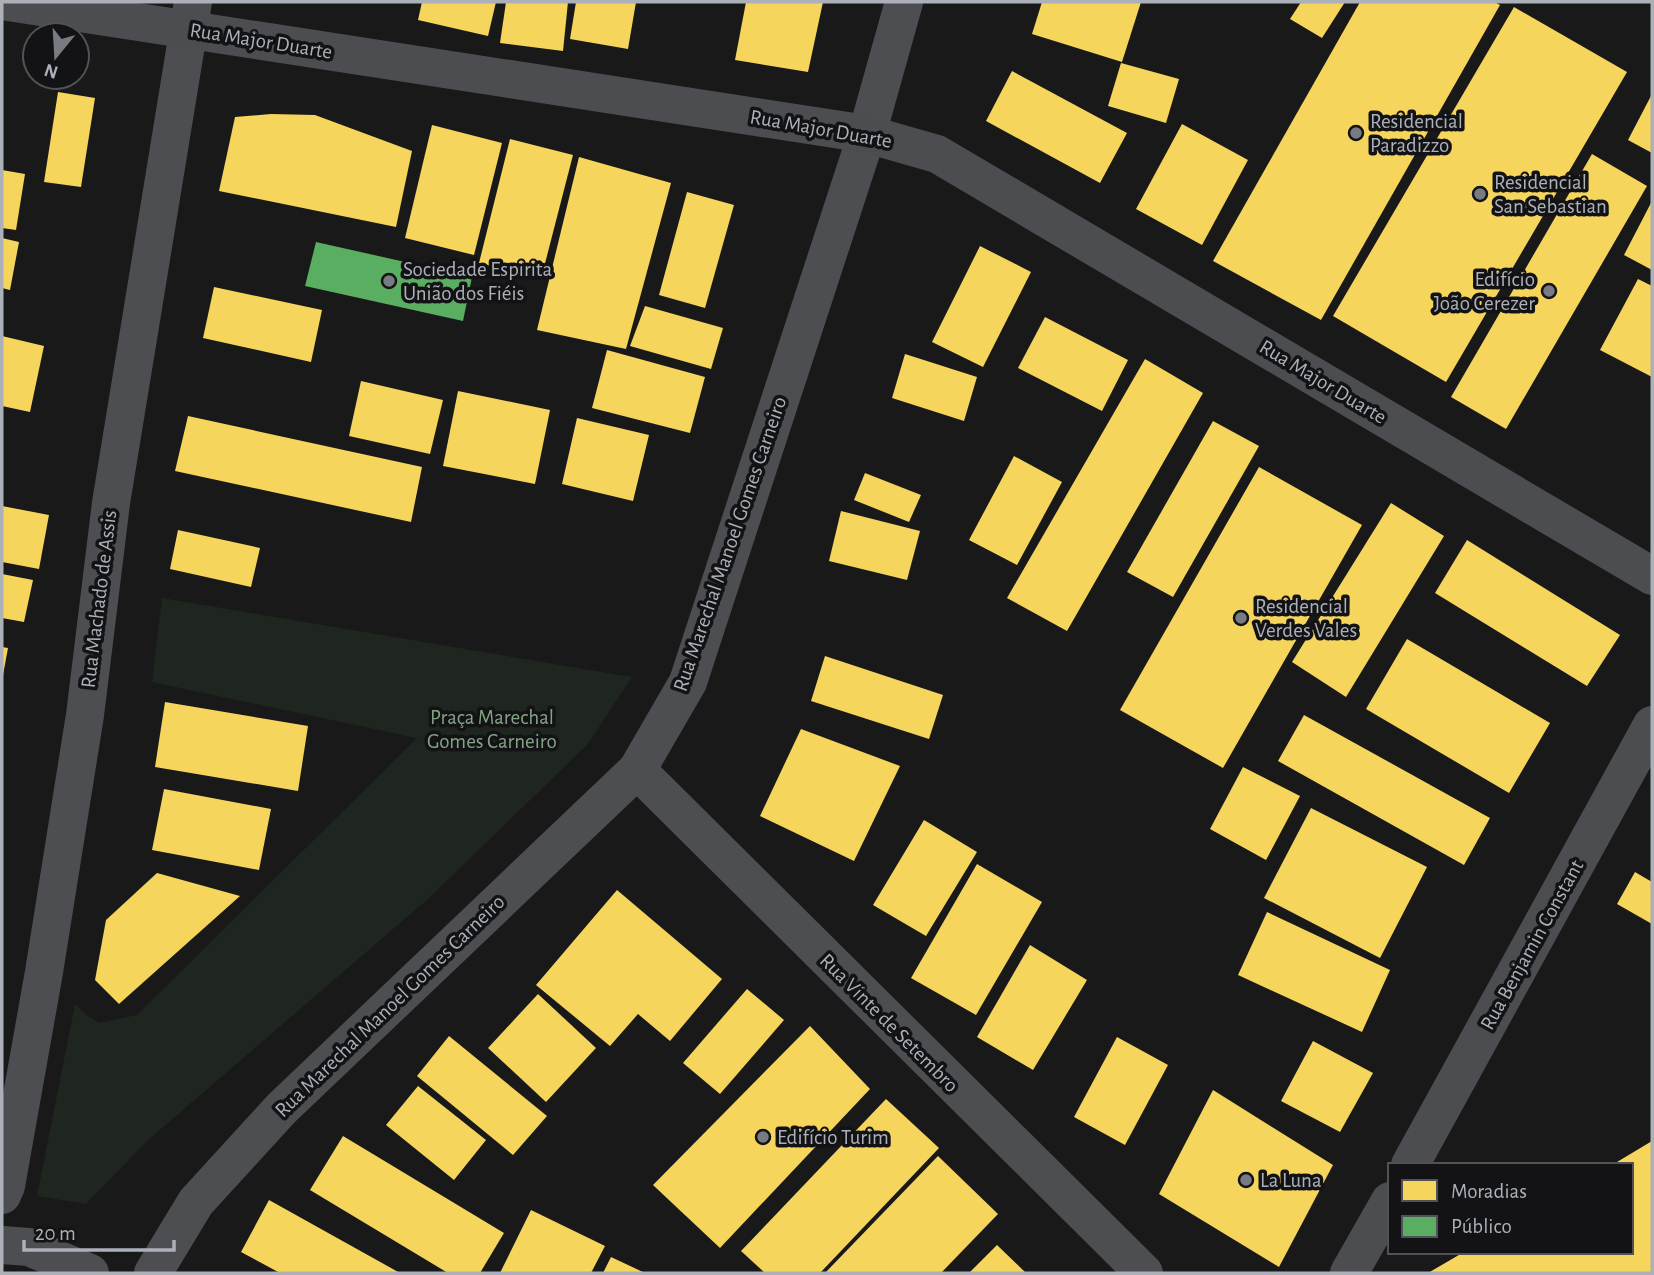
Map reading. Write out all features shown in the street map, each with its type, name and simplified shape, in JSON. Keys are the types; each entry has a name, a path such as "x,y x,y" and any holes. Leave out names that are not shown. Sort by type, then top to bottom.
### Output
{"street":[{"name":"Rua Major Duarte","path":"8,2 191,16 867,134 937,154 1652,576"},
{"name":"Rua Marechal Manoel Gomes Carneiro","path":"153,1273 196,1202 281,1109 637,770 688,682 867,134 904,2"},
{"name":"Rua Machado de Assis","path":"4,1191 44,972 85,715 111,503 191,16"},
{"name":"Rua Benjamin Constant","path":"1411,1163 1652,725"},
{"name":"Rua Vinte de Setembro","path":"637,770 1144,1273"},
{"path":"4,1191 18,1227 15,1246 90,1273"},
{"path":"1349,1273 1388,1205"}],"green space":[{"name":"Praça Marechal Gomes Carneiro","path":"162,598 632,677 587,745 428,899 148,1140 86,1204 37,1196 75,1004 99,1023 137,1015 417,738 152,682"}],"building: Moradias":[{"path":"422,2 496,2 488,36 418,20"},
{"path":"506,2 568,2 563,51 500,43"},
{"path":"576,2 636,2 628,49 570,39"},
{"path":"746,2 823,2 808,72 735,60"},
{"path":"1042,2 1141,2 1122,62 1032,34"},
{"path":"1301,2 1345,2 1322,38 1290,19"},
{"name":"Residencial Paradizzo","path":"1360,2 1494,2 1500,5 1321,320 1213,261"},
{"name":"Residencial San Sebastian","path":"1514,7 1627,72 1446,382 1333,316"},
{"path":"1121,63 1179,79 1166,123 1108,106"},
{"path":"1012,71 1127,133 1100,183 986,121"},
{"path":"58,92 95,98 81,187 44,182"},
{"path":"1652,94 1652,153 1628,140"},
{"path":"315,115 412,151 396,227 219,191 235,117"},
{"path":"1182,124 1248,160 1202,245 1136,209"},
{"path":"432,125 502,143 474,255 405,238"},
{"path":"510,139 573,155 541,279 479,263"},
{"name":"Edifício João Cerezer","path":"1592,154 1647,186 1506,429 1451,397"},
{"path":"579,157 671,183 626,349 537,330"},
{"path":"2,170 25,174 16,230 2,228"},
{"path":"687,192 734,205 705,308 659,295"},
{"path":"1652,201 1652,270 1624,255"},
{"path":"2,238 19,242 10,290 2,288"},
{"path":"980,246 1031,272 983,367 932,342"},
{"path":"1638,279 1652,286 1652,377 1600,350"},
{"path":"214,287 322,310 311,362 203,338"},
{"path":"645,306 723,328 711,369 630,346"},
{"path":"1045,317 1128,360 1102,411 1018,368"},
{"path":"2,336 44,346 30,412 2,406"},
{"path":"607,350 705,377 690,433 592,408"},
{"path":"905,354 977,377 964,421 892,398"},
{"path":"1145,359 1203,393 1067,631 1007,598"},
{"path":"361,381 443,400 430,454 349,436"},
{"path":"458,391 550,410 535,484 443,466"},
{"path":"188,416 422,467 411,522 175,471"},
{"path":"577,418 649,435 633,501 562,484"},
{"path":"1213,421 1259,446 1173,597 1127,572"},
{"path":"1014,456 1062,482 1017,565 969,540"},
{"name":"Residencial Verdes Vales","path":"1259,467 1362,525 1223,768 1120,710"},
{"path":"865,473 921,495 909,522 854,500"},
{"path":"1391,503 1444,536 1346,697 1292,662"},
{"path":"2,506 49,515 39,569 2,562"},
{"path":"841,511 920,531 907,580 829,561"},
{"path":"178,530 260,548 251,587 170,569"},
{"path":"1467,540 1620,635 1587,686 1435,593"},
{"path":"2,574 33,580 24,622 2,618"},
{"path":"1407,639 1550,723 1509,793 1366,709"},
{"path":"2,647 8,648 3,675 2,675"},
{"path":"825,656 943,695 929,739 811,701"},
{"path":"165,702 308,726 298,791 155,767"},
{"path":"1304,715 1490,818 1464,865 1278,761"},
{"path":"801,729 900,766 854,861 760,816"},
{"path":"1243,767 1300,796 1266,860 1210,829"},
{"path":"164,789 271,809 259,870 152,850"},
{"path":"1311,808 1427,867 1380,958 1264,898"},
{"path":"924,820 977,852 926,936 873,905"},
{"path":"977,864 1042,902 976,1015 911,978"},
{"path":"1635,872 1652,882 1652,924 1617,904"},
{"path":"157,873 240,896 119,1004 95,980 106,920"},
{"path":"617,890 722,979 670,1041 638,1014 610,1046 536,985"},
{"path":"1267,912 1390,970 1362,1032 1238,975"},
{"path":"1030,945 1087,980 1033,1070 977,1037"},
{"path":"747,989 784,1020 720,1094 683,1063"},
{"path":"538,994 596,1048 546,1102 488,1048"},
{"name":"Edifício Turim","path":"810,1026 870,1089 720,1248 653,1185"},
{"path":"449,1036 547,1116 513,1155 417,1076"},
{"path":"1117,1037 1168,1065 1125,1145 1074,1117"},
{"path":"1313,1041 1373,1073 1340,1132 1281,1101"},
{"path":"418,1086 486,1140 454,1180 386,1125"},
{"name":"La Luna","path":"1213,1090 1333,1165 1279,1267 1159,1194"},
{"path":"886,1099 939,1148 820,1273 765,1273 741,1251"},
{"path":"343,1136 504,1233 480,1273 448,1273 310,1190"},
{"path":"1652,1141 1652,1273 1428,1273 1461,1254 1633,1254 1633,1163 1615,1163"},
{"path":"938,1156 998,1214 941,1273 825,1273"},
{"path":"269,1200 400,1273 280,1273 241,1252"},
{"path":"531,1210 605,1246 591,1273 500,1273"},
{"path":"997,1245 1026,1273 969,1273"},
{"path":"611,1257 645,1273 603,1273"}],"building: Público":[{"name":"Sociedade Espirita União dos Fiéis","path":"316,242 472,277 463,321 305,286"}],"place":[{"name":"Residencial Paradizzo","path":"1356,133"},
{"name":"Residencial San Sebastian","path":"1480,194"},
{"name":"Sociedade Espirita União dos Fiéis","path":"389,281"},
{"name":"Edifício João Cerezer","path":"1549,291"},
{"name":"Residencial Verdes Vales","path":"1241,618"},
{"name":"Edifício Turim","path":"763,1137"},
{"name":"La Luna","path":"1246,1180"}]}
